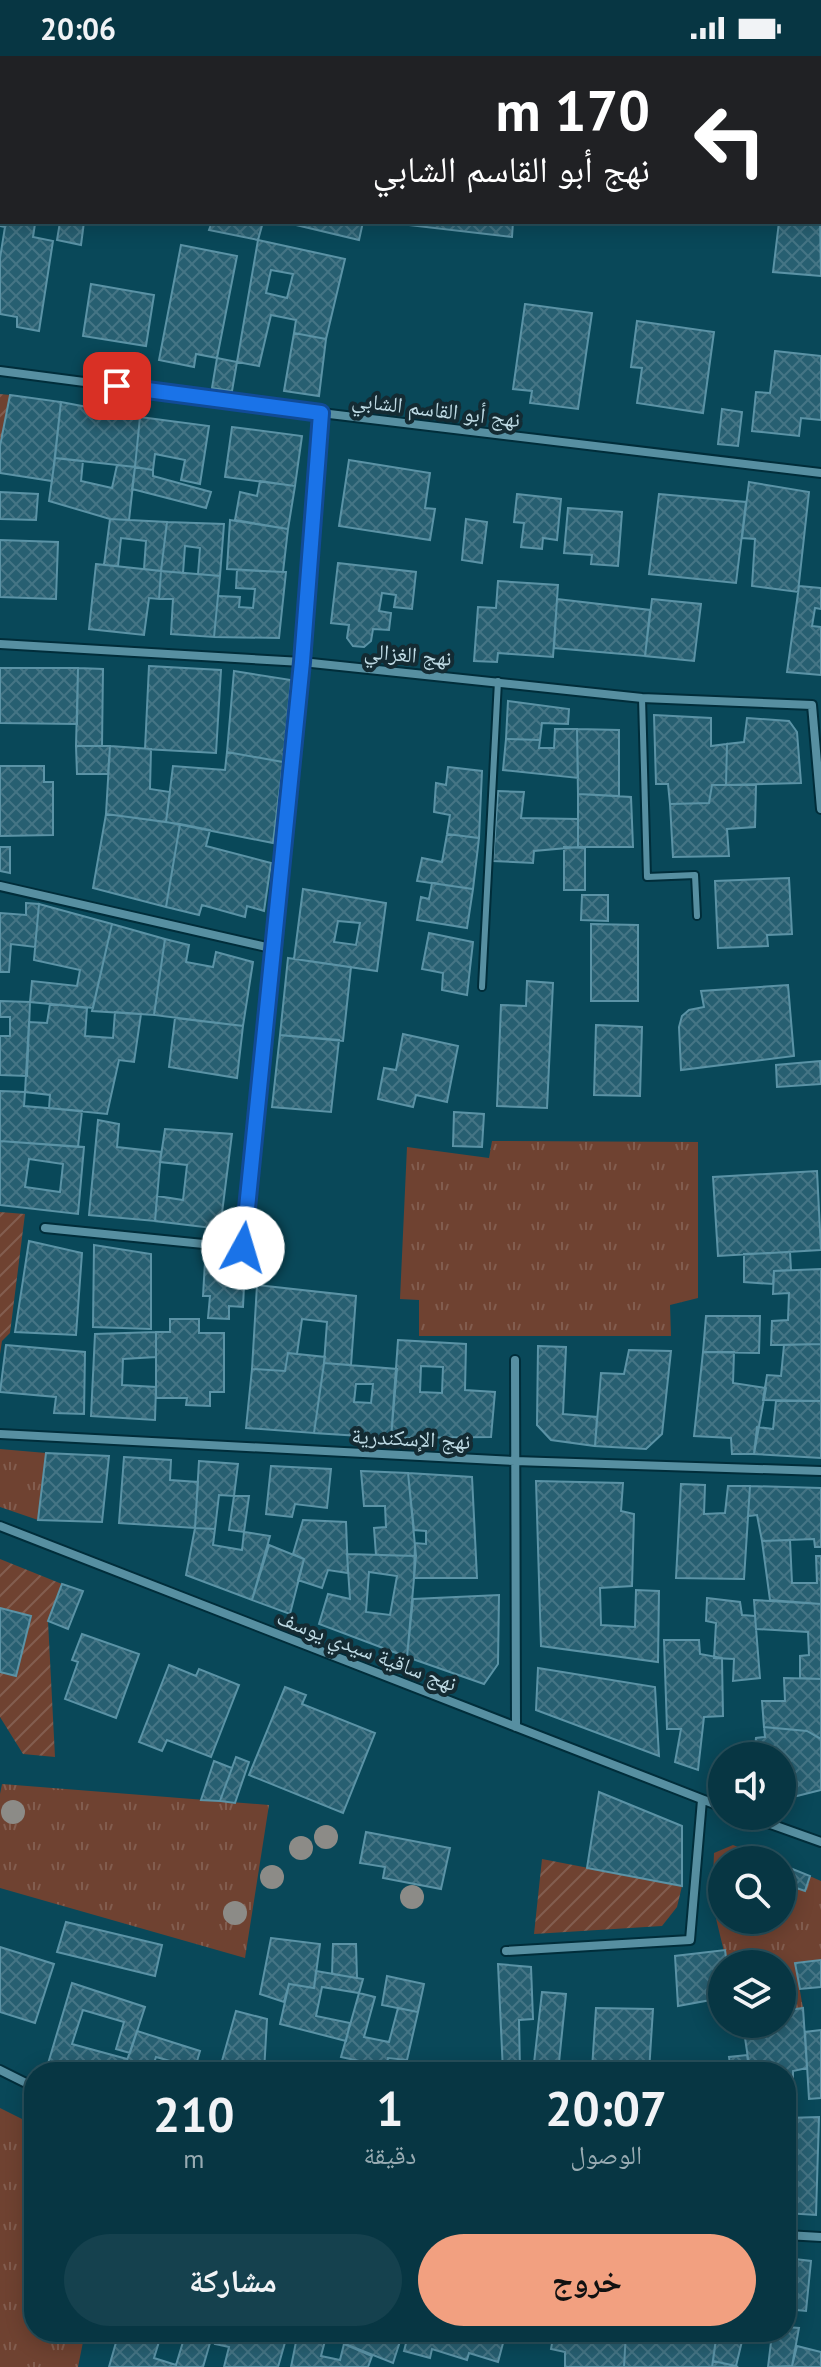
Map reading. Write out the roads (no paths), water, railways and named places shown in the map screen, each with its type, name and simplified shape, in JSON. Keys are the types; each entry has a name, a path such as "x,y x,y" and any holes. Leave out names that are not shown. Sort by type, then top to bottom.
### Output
{"street":[{"name":"نهج أبو القاسم الشابي","path":"0,371 821,473"},
{"path":"45,1228 243,1248 302,662 321,413"},
{"name":"نهج الغزالي","path":"0,644 302,662 642,698 812,705 821,809"},
{"path":"0,886 275,949"},
{"path":"515,1360 516,1727"},
{"name":"نهج الإسكندرية","path":"0,1434 515,1461 821,1471"},
{"name":"نهج ساقية سيدي يوسف","path":"0,1526 708,1802"},
{"path":"506,1951 690,1940 702,1800"},
{"path":"794,1830 820,1838"},
{"path":"0,2070 24,2082"},
{"path":"796,2236 821,2237"}],"lane":[{"path":"482,987 498,681"},
{"path":"642,698 647,877 695,875 697,916"}]}
